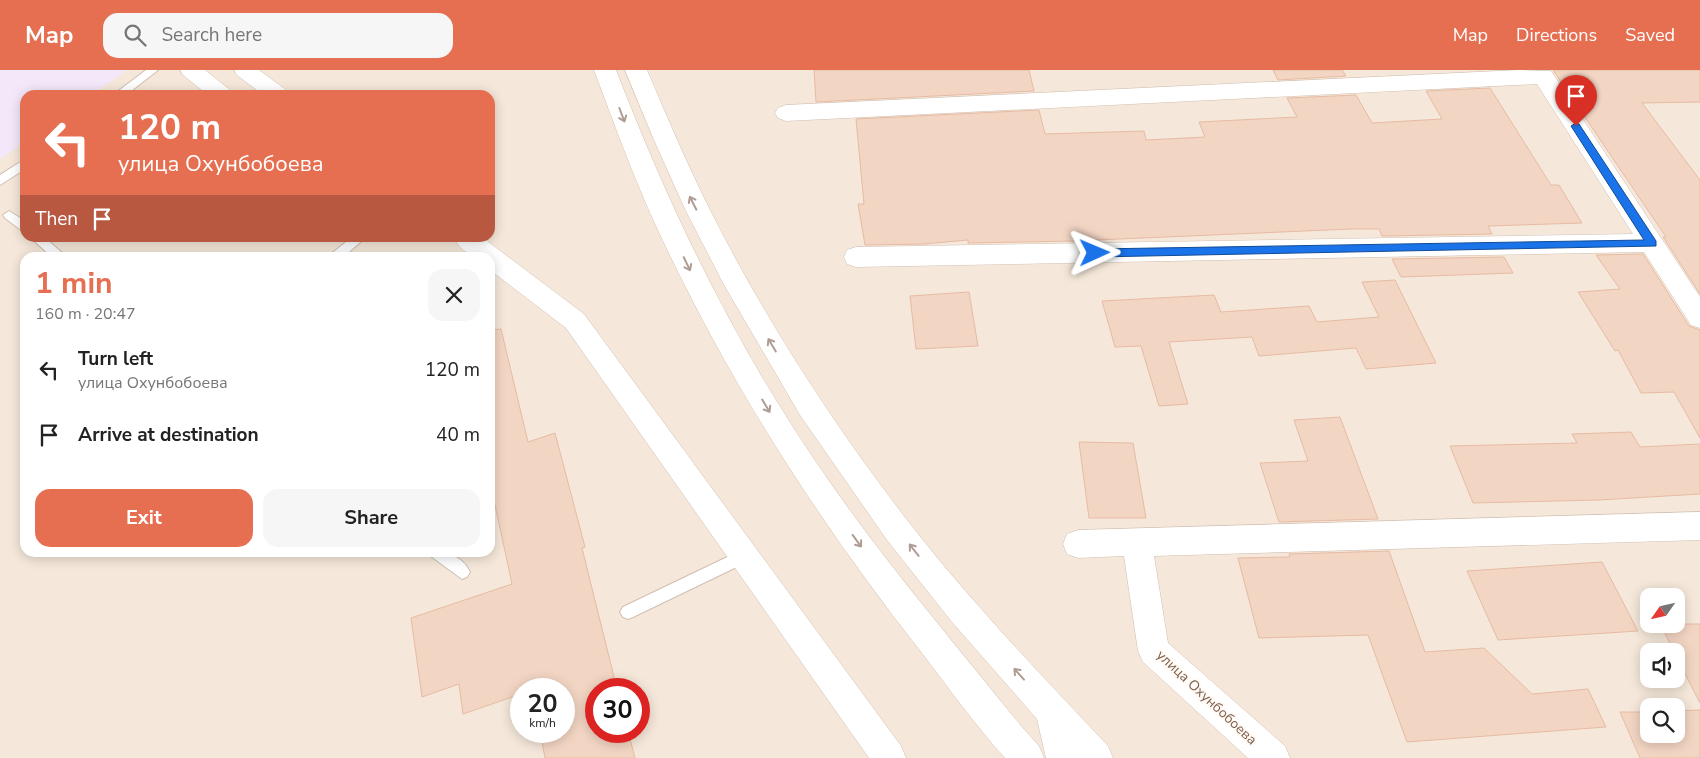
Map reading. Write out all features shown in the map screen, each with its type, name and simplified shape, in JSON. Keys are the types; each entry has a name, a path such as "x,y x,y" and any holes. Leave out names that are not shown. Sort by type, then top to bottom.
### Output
{"street":[{"path":"191,70 216,90"},
{"path":"245,70 271,90"},
{"path":"604,70 668,226 723,334 794,452 890,586 1016,751"},
{"path":"636,70 690,197 710,236 746,302 809,404 860,479 934,576 1051,710 1096,758"},
{"path":"786,113 943,107 1541,73 1700,318"},
{"path":"471,242 484,252"},
{"path":"856,257 1652,243"},
{"path":"495,260 575,321 890,758"},
{"path":"1078,544 1700,526"},
{"name":"улица Охунбобоева","path":"1137,542 1154,651 1274,758"},
{"path":"1051,710 1063,758"}],"lane":[{"path":"125,90 153,70"},
{"path":"0,181 20,167"},
{"path":"9,215 20,224"},
{"path":"42,242 54,252"},
{"path":"340,252 354,242"},
{"path":"628,612 744,556"},
{"path":"443,557 462,572"}],"shaded area":[{"path":"0,70 1700,70 1700,758 0,758"},
{"path":"0,70 127,70 98,90 20,90 20,145 0,159"}],"building":[{"path":"814,70 1029,70 1034,91 816,102"},
{"path":"1273,70 1342,70 1346,76 1278,80"},
{"path":"1553,70 1700,70 1700,102 1642,103 1700,180 1700,294 1663,237 1666,237"},
{"path":"1490,88 1551,185 1559,185 1582,223 1488,226 1492,234 1382,236 1379,229 1351,229 1073,241 968,243 968,240 924,244 865,245 858,204 864,204 856,119 1039,110 1045,134 1144,131 1146,140 1205,137 1199,122 1297,117 1287,98 1356,95 1372,123 1442,119 1426,91"},
{"path":"1643,254 1689,326 1700,330 1700,438 1674,392 1641,393 1618,350 1615,351 1578,292 1620,289 1596,255"},
{"path":"1504,257 1513,273 1401,277 1392,259"},
{"path":"1395,280 1436,363 1366,369 1356,348 1259,356 1252,337 1169,342 1188,404 1159,406 1141,346 1115,347 1102,301 1214,295 1221,312 1309,306 1317,322 1379,317 1362,282"},
{"path":"969,292 978,346 916,349 910,296"},
{"path":"501,329 528,442 555,433 585,547 582,548 614,678 585,678 585,743 631,743 635,758 545,758 542,743 575,743 575,678 510,678 510,698 463,714 459,684 422,697 411,618 512,584 495,505 495,330"},
{"path":"1340,417 1378,519 1279,522 1260,463 1308,461 1294,420"},
{"path":"1631,432 1640,447 1700,444 1700,494 1599,500 1473,503 1450,446 1577,443 1572,434"},
{"path":"1079,442 1133,443 1146,518 1089,518"},
{"path":"1389,551 1425,652 1484,648 1532,694 1588,689 1606,727 1407,742 1368,635 1259,638 1238,558 1290,557 1289,554"},
{"path":"1602,562 1638,631 1498,640 1467,571"},
{"path":"1685,624 1700,624 1700,703 1685,674 1685,643 1670,643 1665,633 1685,633"},
{"path":"1700,710 1700,758 1640,758 1620,712 1640,712 1640,743 1685,743 1685,711"}],"route":[{"path":"1095,253 1652,243 1576,126"}]}
